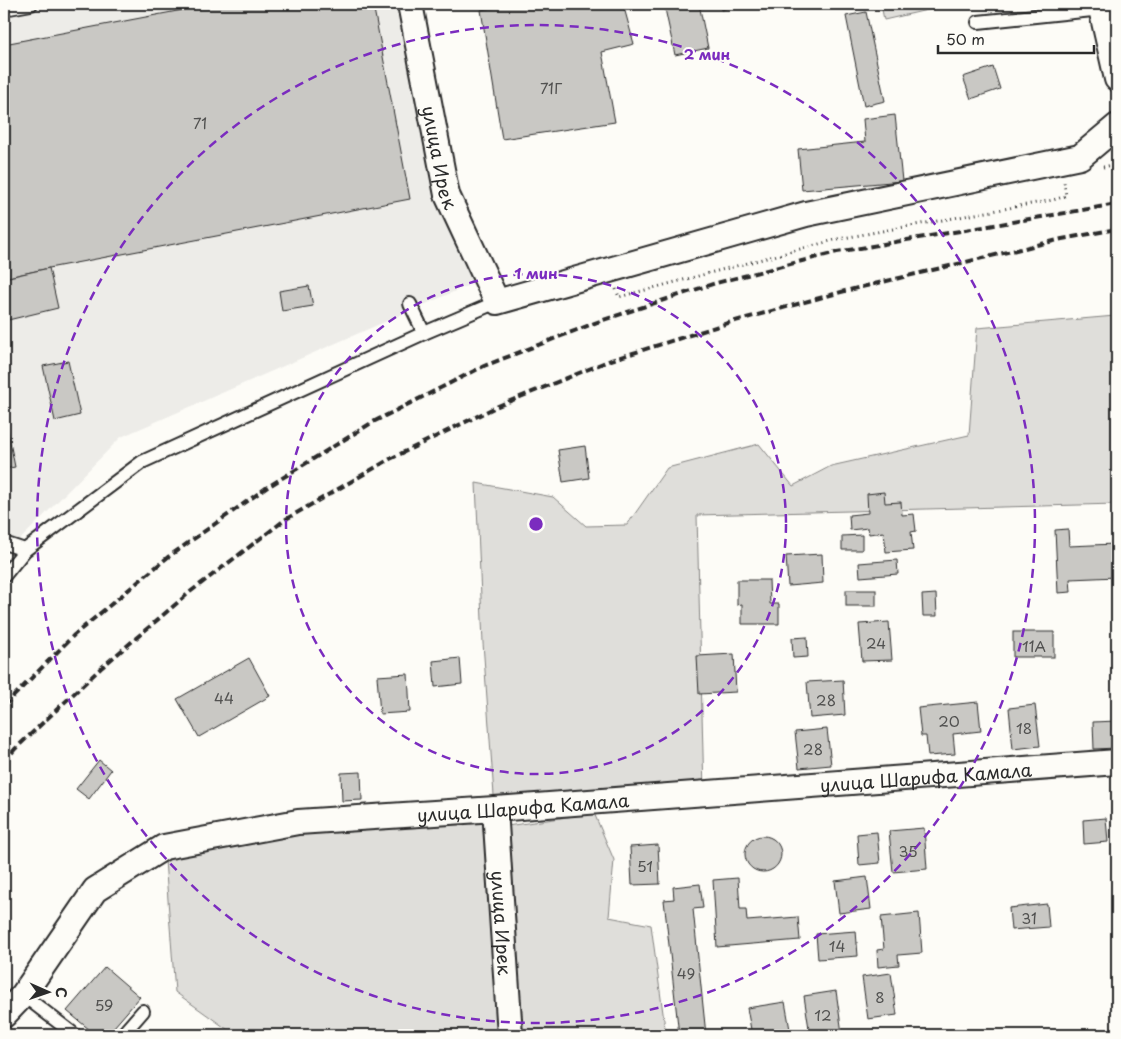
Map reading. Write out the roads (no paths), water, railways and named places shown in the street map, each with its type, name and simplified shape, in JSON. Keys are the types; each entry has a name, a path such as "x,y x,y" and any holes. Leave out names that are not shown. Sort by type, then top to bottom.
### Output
{"street":[{"name":"улица Ирек","path":"410,4 447,194 497,302"},
{"path":"1101,6 1117,79"},
{"path":"497,302 806,214 1080,157 1117,126"},
{"name":"улица Шарифа Камала","path":"4,1015 23,995 95,890 164,848 298,822 1117,762"},
{"name":"улица Ирек","path":"495,809 510,1035"}],"lane":[{"path":"4,9 30,4"},
{"path":"978,22 1101,6"},
{"path":"4,576 25,550 142,462 424,333 497,302"},
{"path":"410,304 424,333"},
{"path":"4,543 25,550"},
{"path":"23,995 75,1035"},
{"path":"122,1035 143,1011"}],"railway":[{"path":"4,706 74,635 168,557 266,488 373,422 484,366 600,321 716,283 837,252 1117,204"},
{"path":"4,762 15,749 101,668 190,592 286,519 390,459 498,406 611,360 728,323 845,291 1062,239 1117,229"}]}
